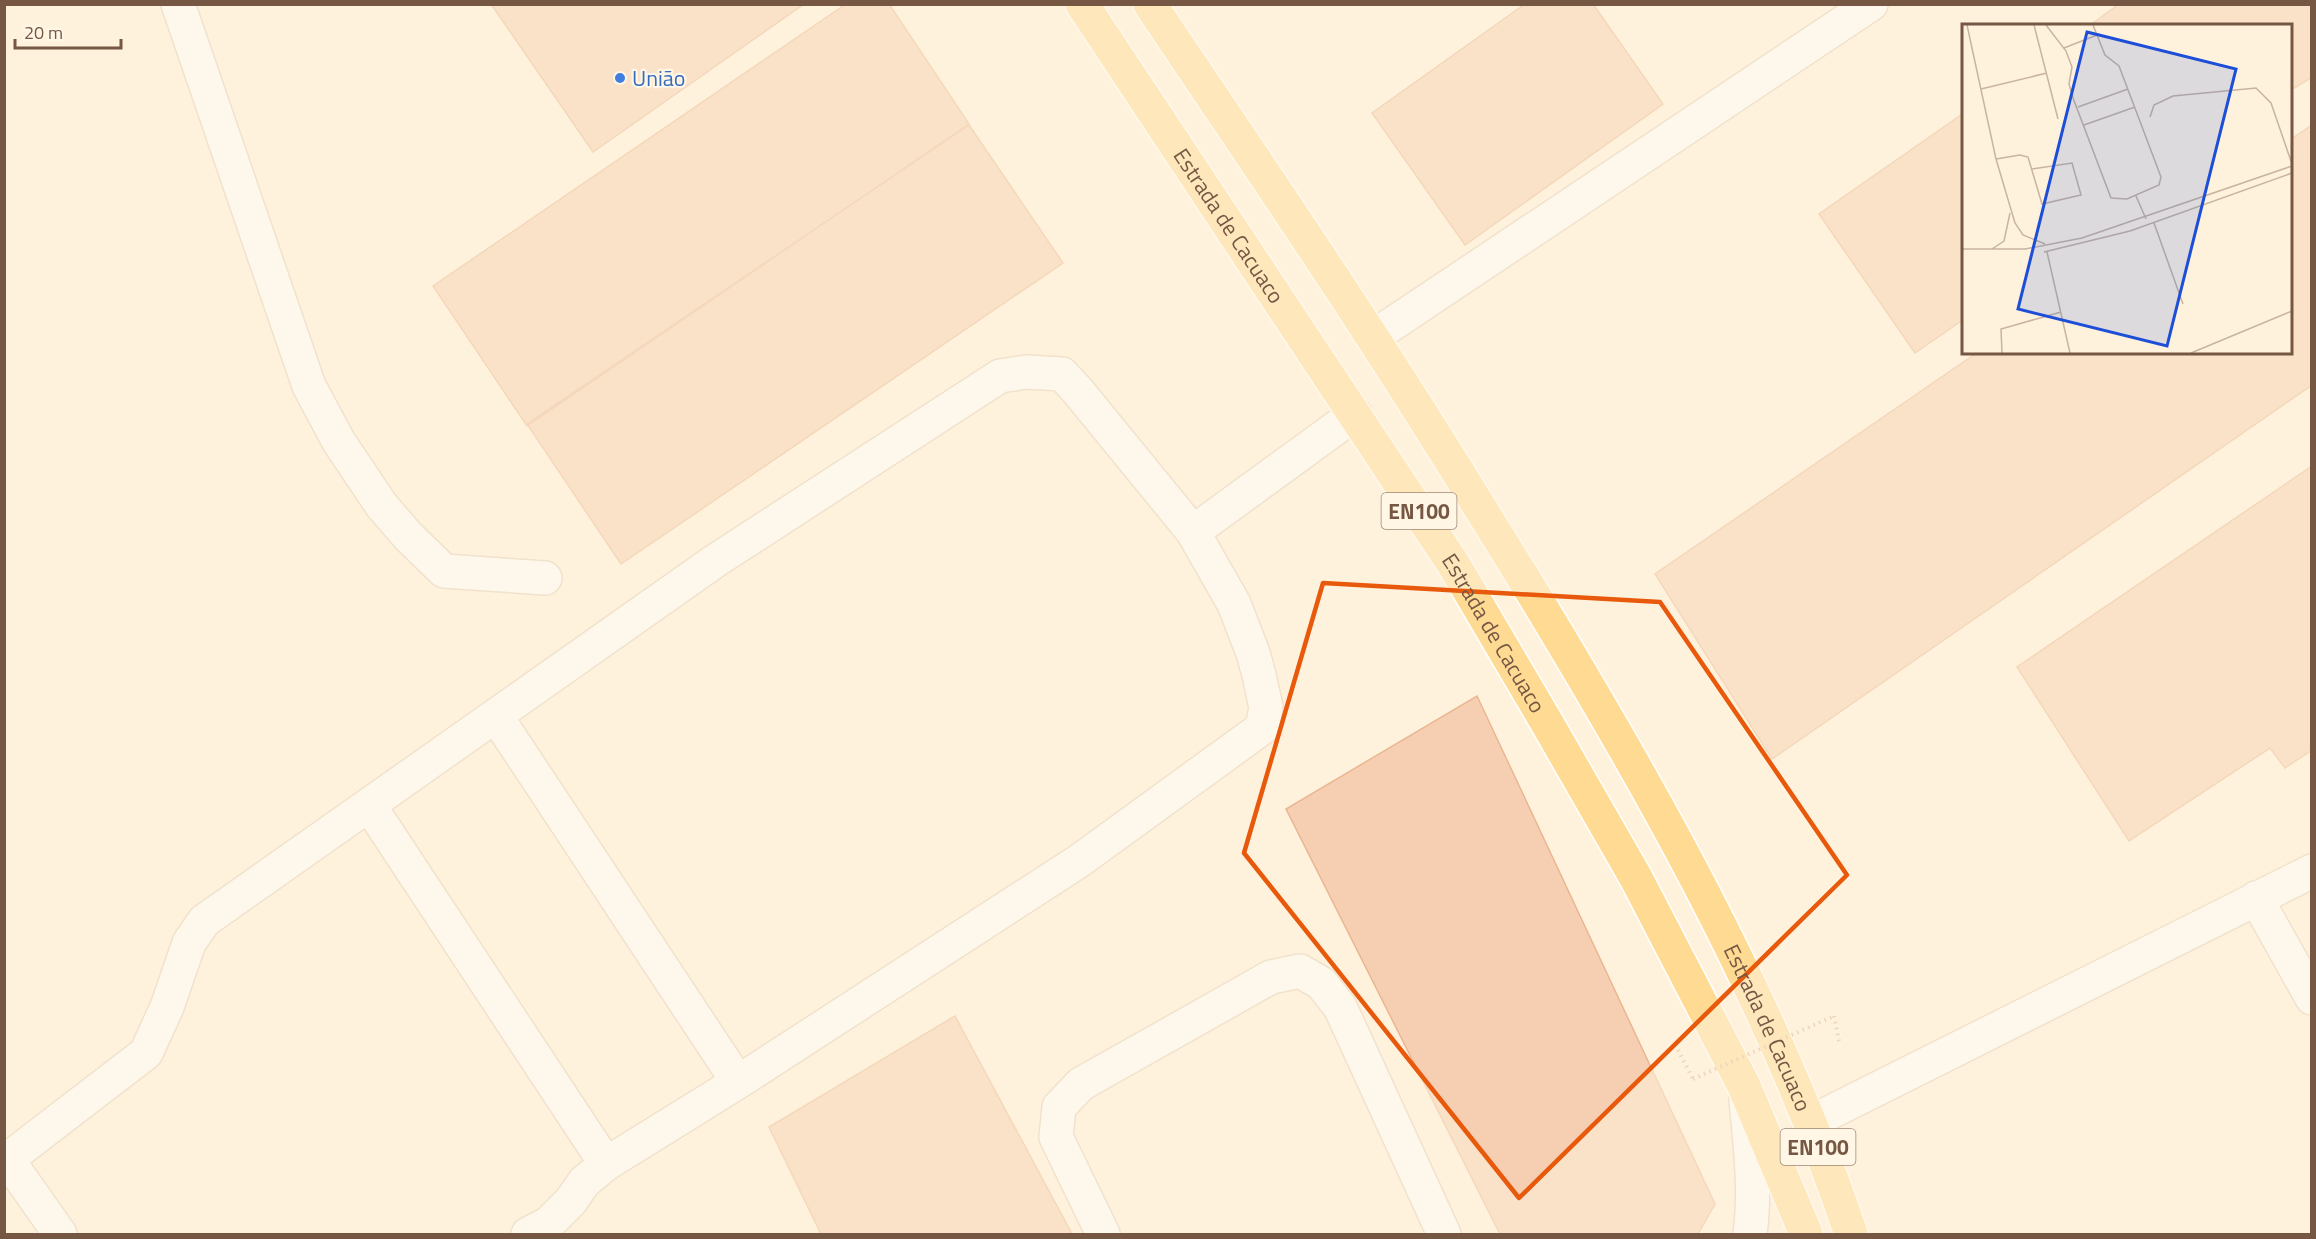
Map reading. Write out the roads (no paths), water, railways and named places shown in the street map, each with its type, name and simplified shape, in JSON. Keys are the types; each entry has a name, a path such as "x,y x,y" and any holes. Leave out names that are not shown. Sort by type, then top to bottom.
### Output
{"main road":[{"name":"Estrada de Cacuaco","path":"1082,4 1454,565 1636,878 1744,1086 1806,1234"},
{"name":"Estrada de Cacuaco","path":"1150,4 1372,337 1585,678 1672,834 1764,1017 1809,1123 1851,1234"}],"street":[{"path":"178,4 309,386 339,442 382,506 408,536 444,571 545,578"},
{"path":"1372,337 1871,4"},
{"path":"60,1234 6,1161 146,1053 167,1006 189,943 204,921 715,561 1000,376 1026,372 1062,374 1193,532 1234,604 1253,653 1266,707 1262,728 1079,861 738,1082 606,1164 584,1182 571,1201 549,1222 528,1234"},
{"path":"1193,532 1355,414"},
{"path":"496,716 738,1082"},
{"path":"369,805 606,1164"},
{"path":"1809,1123 2312,871"},
{"path":"2256,898 2312,998"},
{"path":"1103,1234 1056,1137 1059,1107 1081,1084 1271,977 1300,971 1321,983 1340,1007 1444,1234"},
{"path":"1744,1086 1751,1152 1752,1220 1750,1234"}],"place":[{"name":"União","path":"620,78"}]}
